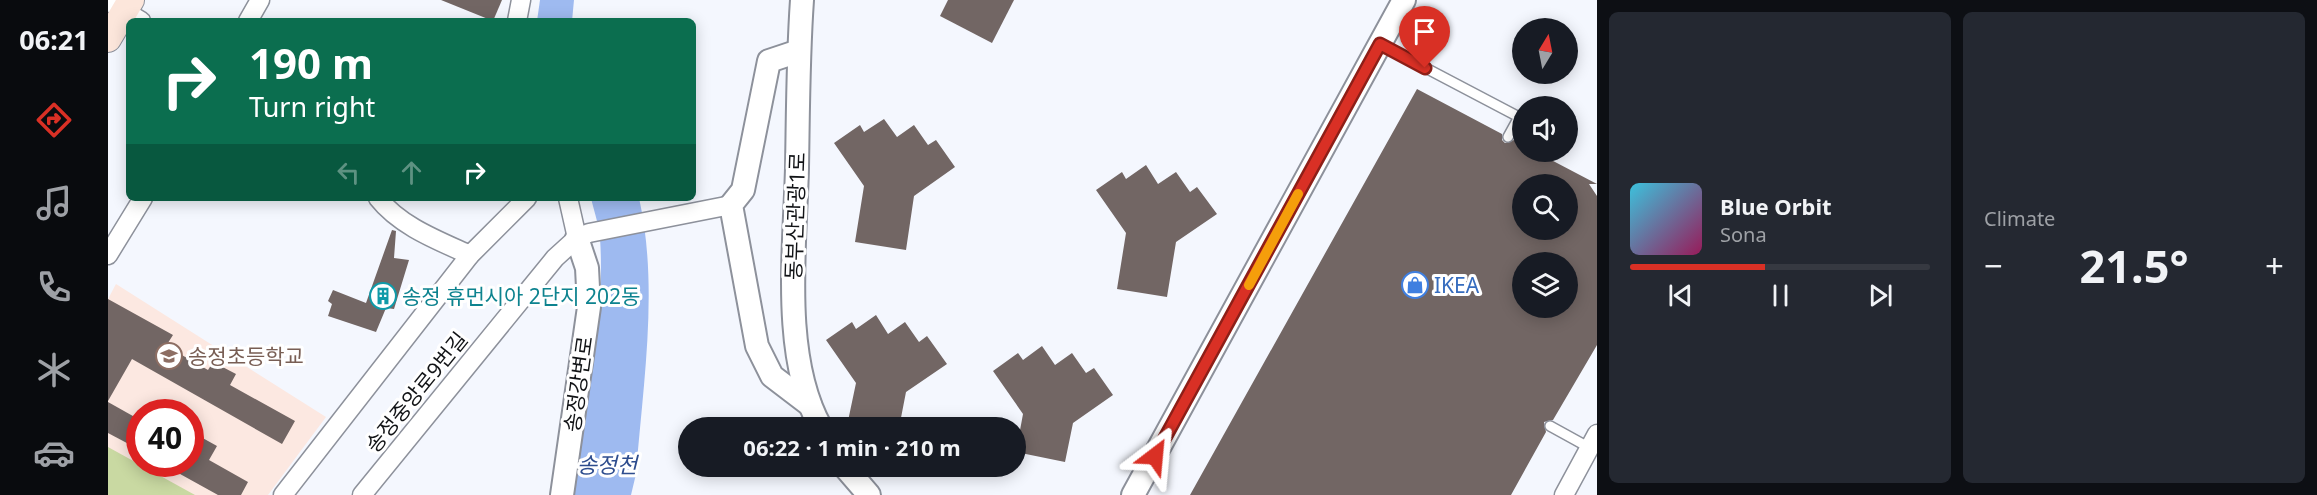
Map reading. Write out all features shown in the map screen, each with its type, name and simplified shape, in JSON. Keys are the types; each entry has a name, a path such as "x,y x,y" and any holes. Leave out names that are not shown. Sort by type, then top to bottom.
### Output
{"main road":[{"path":"108,39 126,8"}],"street":[{"path":"250,18 260,0"},
{"path":"518,18 521,0"},
{"name":"동부산관광1로","path":"802,0 793,300 795,338 810,405 816,417"},
{"path":"1133,495 1404,0"},
{"path":"569,201 583,235 721,207 743,190 769,61 799,51"},
{"path":"108,255 141,201"},
{"path":"380,201 386,208 424,234 470,255"},
{"path":"283,495 470,255 524,201"},
{"path":"721,207 758,346 772,376 810,405"},
{"name":"송정중앙로9번길","path":"362,495 555,258 583,235"},
{"name":"송정강변로","path":"562,495 589,306 583,235"},
{"path":"1564,495 1593,441"},
{"path":"853,477 868,495"}],"lane":[{"path":"1380,44 1519,117 1508,137"},
{"path":"1550,426 1593,441"}],"shaded area":[{"name":"송정초등학교","path":"116,284 326,417 268,495 108,495 108,299"}],"green space":[{"path":"108,447 126,457 126,477 162,477 195,495 108,495"}],"water":[{"path":"540,0 574,0 572,18 537,18"},
{"name":"송정천","path":"592,201 640,201 648,266 648,335 636,474 631,495 573,495 600,304 601,271 598,223"}],"building":[{"path":"441,0 502,0 494,18 486,18"},
{"path":"948,0 1014,0 992,43 940,16"},
{"name":"IKEA","path":"1417,89 1502,134 1502,140 1505,143 1512,141 1512,162 1555,162 1578,174 1512,174 1512,240 1578,240 1578,174 1597,184 1589,184 1597,196 1597,345 1553,420 1544,422 1546,432 1511,495 1190,495"},
{"path":"884,119 897,137 914,125 928,145 936,140 955,167 914,196 906,250 855,242 864,186 834,143 860,125 864,132"},
{"path":"1146,165 1158,184 1176,172 1190,192 1197,187 1217,214 1176,242 1167,297 1117,289 1126,233 1096,190 1122,172 1126,179"},
{"name":"송정 휴먼시아 2단지 202동","path":"392,230 396,231 394,258 409,260 394,309 386,308 376,332 328,316 332,304 328,301 333,290 366,303"},
{"path":"108,299 173,335 166,346 208,370 213,362 236,374 230,385 295,421 282,444 132,359 108,401"},
{"path":"876,315 888,334 905,322 919,342 927,336 947,364 906,392 901,417 849,417 856,383 826,340 852,322 856,329"},
{"path":"1042,346 1055,365 1072,353 1086,373 1094,368 1113,395 1073,423 1065,462 1026,454 1026,417 1022,417 1023,414 993,371 1018,353 1023,360"},
{"path":"108,402 126,412 126,443 108,433"},
{"path":"204,439 217,446 209,460 248,482 241,495 218,495 185,477 204,477"}],"slow traffic":[{"path":"1249,285 1298,194"}],"place":[{"name":"IKEA","path":"1415,285"},
{"name":"송정 휴먼시아 2단지 202동","path":"383,296"},
{"name":"송정초등학교","path":"169,356"}],"route":[{"path":"1155,456 1380,44 1425,68"}]}
